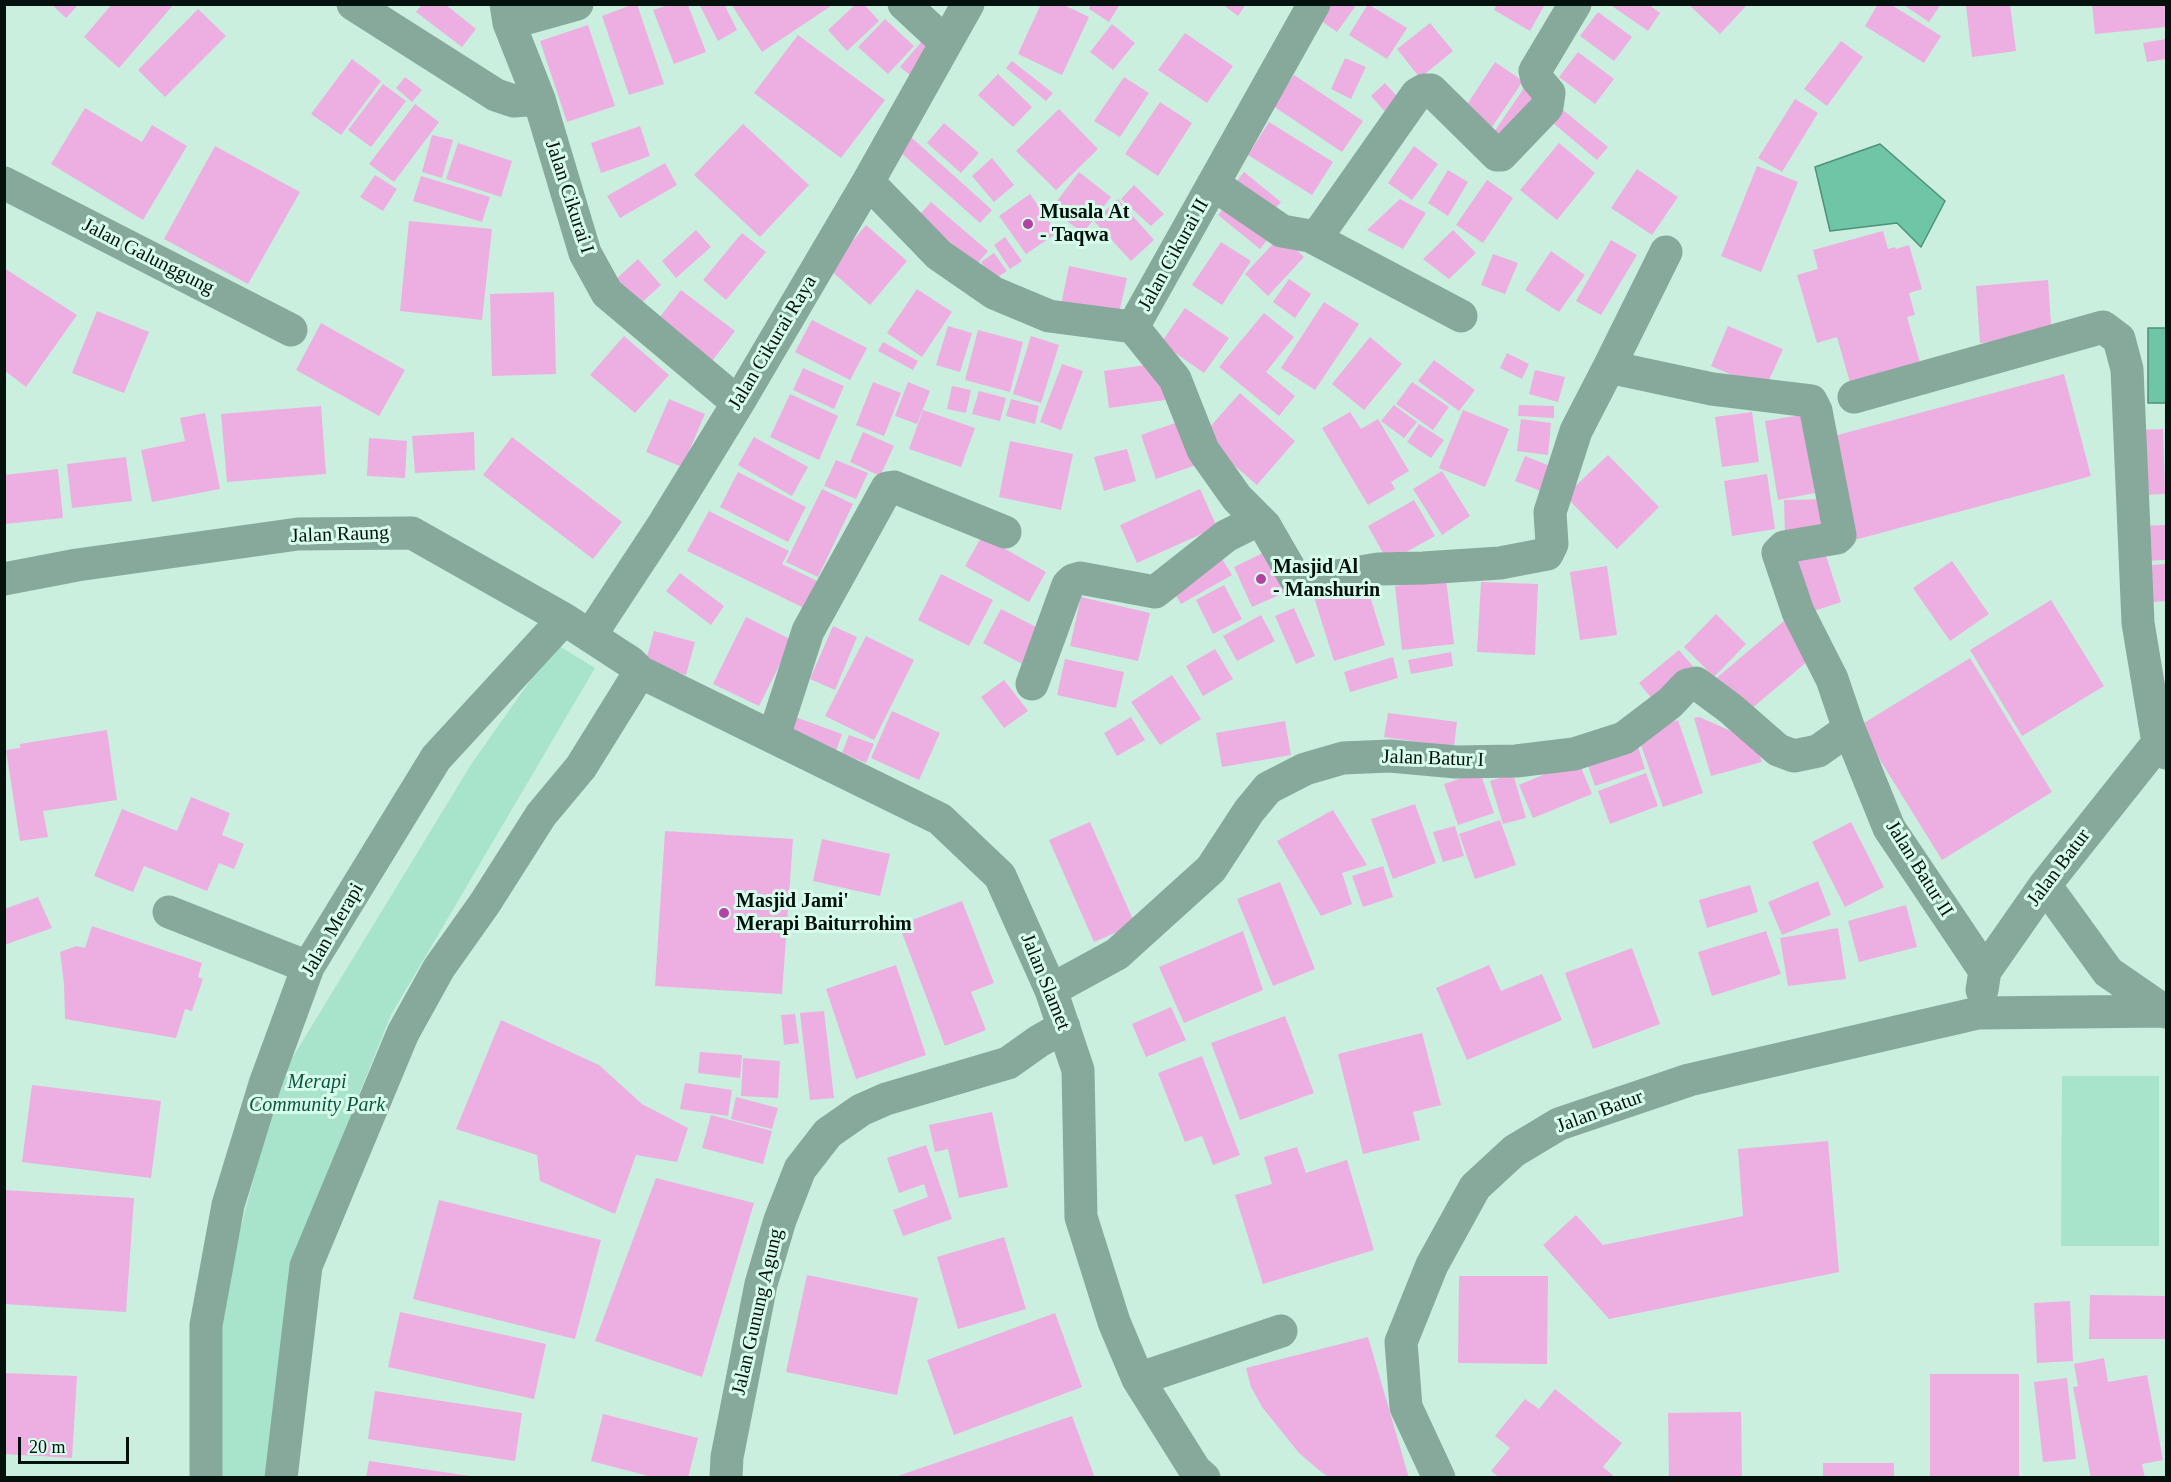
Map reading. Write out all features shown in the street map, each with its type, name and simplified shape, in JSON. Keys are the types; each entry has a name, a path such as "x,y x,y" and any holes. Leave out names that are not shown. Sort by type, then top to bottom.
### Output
{"street":[{"path":"353,4 496,95 514,101 538,99"},
{"path":"507,14 577,4"},
{"path":"904,4 946,43"},
{"name":"Jalan Cikurai Raya","path":"577,628 634,570 665,522 868,182 968,4"},
{"name":"Jalan Cikurai II","path":"868,182 939,255 994,293 1049,315 1134,327 1314,4"},
{"path":"1310,236 1320,232 1331,219 1417,94 1424,90 1431,90 1497,155 1503,154 1547,108 1549,93 1537,79 1535,71 1575,4"},
{"name":"Jalan Cikurai I","path":"507,14 538,99 585,253 607,293 738,403"},
{"name":"Jalan Galunggung","path":"4,183 291,330"},
{"path":"1213,184 1282,231 1310,236 1461,316"},
{"path":"1134,327 1175,379 1203,450 1237,498 1265,526 1296,578 1301,582 1378,569 1500,563 1548,554 1552,544 1550,512 1576,431 1666,252"},
{"path":"1854,397 2103,327 2119,339 2127,369 2138,623 2164,744"},
{"name":"Jalan Batur II","path":"1609,367 1712,389 1806,399 1814,405 1840,535 1837,538 1784,547 1778,553 1798,612 1829,671 1889,828 1985,971"},
{"path":"774,736 808,631 886,488 894,487 1005,532"},
{"path":"1032,684 1068,585 1073,580 1080,578 1155,591 1226,536 1258,519"},
{"name":"Jalan Raung","path":"4,579 77,565 298,534 412,533 577,628 630,662 640,672"},
{"name":"Jalan Merapi","path":"206,1478 206,1325 228,1205 265,1084 308,967 436,758 577,628"},
{"path":"281,1478 306,1266 403,1033 439,968 541,816 581,767 640,672"},
{"name":"Jalan Slamet","path":"640,672 940,819 1000,876 1051,990 1078,1070 1082,1217 1114,1322 1138,1379 1195,1470 1204,1478"},
{"name":"Jalan Batur I","path":"1051,990 1117,954 1211,869 1249,811 1268,788 1305,769 1343,758 1390,756 1456,762 1516,761 1574,754 1624,738 1670,703 1687,685 1696,683 1731,709 1778,750 1794,756 1818,751 1850,729"},
{"name":"Jalan Batur","path":"1978,1013 1985,971 2045,885 2164,744"},
{"path":"2045,885 2108,972 2166,1012"},
{"path":"169,912 308,967"},
{"name":"Jalan Batur","path":"1439,1478 1406,1407 1401,1342 1432,1265 1474,1187 1514,1151 1559,1124 1689,1080 1978,1013 2166,1012"},
{"name":"Jalan Gunung Agung","path":"726,1478 727,1457 761,1284 780,1220 800,1169 828,1133 861,1110 886,1099 1008,1063 1064,1027"},
{"path":"1138,1379 1281,1331"}],"green space":[{"name":"Merapi Community Park","path":"556,644 595,668 391,1015 292,1261 271,1477 217,1478 216,1321 280,1078 472,763"},
{"path":"2062,1076 2159,1076 2159,1246 2061,1246"}],"shaded area":[{"path":"1880,144 1945,201 1921,247 1897,223 1830,231 1815,167"},
{"path":"2148,328 2166,328 2166,403 2148,403"}],"building":[{"path":"51,4 79,4 66,18"},
{"path":"112,4 174,4 119,68 84,37"},
{"path":"422,4 445,4 476,29 462,47 416,12"},
{"path":"637,4 664,84 629,95 602,16"},
{"path":"699,4 724,4 737,30 718,41"},
{"path":"731,4 834,4 762,52"},
{"path":"856,4 864,4 879,21 847,51 828,30"},
{"path":"1041,4 1062,4 1089,17 1062,75 1018,54"},
{"path":"1091,4 1120,4 1109,22 1089,9"},
{"path":"1222,4 1246,4 1238,16"},
{"path":"1331,4 1352,4 1355,7 1337,32 1320,20"},
{"path":"1368,4 1407,28 1387,59 1349,35"},
{"path":"1497,4 1545,4 1530,31 1494,10"},
{"path":"1609,4 1648,4 1660,13 1648,31"},
{"path":"1688,4 1745,4 1746,6 1720,34"},
{"path":"1878,4 1890,4 1941,36 1924,63 1865,26"},
{"path":"1902,4 1941,4 1929,22"},
{"path":"2010,4 2016,51 1972,57 1966,6"},
{"path":"2092,4 2166,4 2166,27 2095,34"},
{"path":"668,5 688,5 706,52 674,64 653,10"},
{"path":"198,9 226,36 165,97 138,70"},
{"path":"1598,12 1632,37 1614,61 1580,36"},
{"path":"885,19 914,46 888,74 858,47"},
{"path":"1430,23 1453,51 1420,78 1397,49"},
{"path":"1112,24 1135,43 1113,70 1090,52"},
{"path":"588,25 615,106 567,122 540,41"},
{"path":"1185,33 1233,66 1207,103 1158,70"},
{"path":"798,35 885,100 841,158 754,93"},
{"path":"2166,39 2166,59 2147,62 2143,43"},
{"path":"923,40 933,49 910,75 900,67"},
{"path":"1841,41 1863,57 1827,106 1804,89"},
{"path":"1578,52 1614,79 1595,104 1559,77"},
{"path":"1345,58 1366,67 1351,99 1331,89"},
{"path":"352,59 381,81 341,135 311,114"},
{"path":"1012,61 1053,93 1046,101 1006,68"},
{"path":"1495,62 1523,81 1490,130 1462,112"},
{"path":"998,74 1032,107 1013,127 978,95"},
{"path":"1294,75 1363,121 1342,152 1273,106"},
{"path":"405,77 422,90 412,102 396,88"},
{"path":"1124,77 1149,93 1120,137 1094,121"},
{"path":"1385,83 1403,103 1389,116 1371,96"},
{"path":"383,84 406,101 371,147 348,130"},
{"path":"1524,88 1540,98 1509,143 1494,132"},
{"path":"1795,99 1818,113 1782,172 1758,158"},
{"path":"1160,102 1192,123 1158,176 1125,154"},
{"path":"415,104 439,122 394,182 369,164"},
{"path":"85,108 142,142 152,125 187,146 143,220 51,164"},
{"path":"1059,109 1098,149 1056,190 1016,151"},
{"path":"1563,110 1608,147 1597,160 1553,123"},
{"path":"1269,122 1333,162 1312,195 1248,155"},
{"path":"944,123 979,153 961,173 927,143"},
{"path":"743,124 809,185 760,237 694,175"},
{"path":"640,126 650,156 601,173 591,143"},
{"path":"432,135 453,140 442,178 422,172"},
{"path":"911,137 992,210 980,223 899,151"},
{"path":"458,143 512,161 501,197 446,179"},
{"path":"1559,143 1595,173 1557,220 1520,190"},
{"path":"215,146 300,192 248,284 164,239"},
{"path":"1414,146 1438,164 1412,200 1388,183"},
{"path":"992,158 1014,185 994,202 972,176"},
{"path":"665,163 677,185 620,218 607,196"},
{"path":"1757,166 1798,182 1761,272 1721,256"},
{"path":"1637,169 1678,197 1652,235 1611,208"},
{"path":"1448,170 1468,182 1448,216 1428,203"},
{"path":"1079,172 1111,197 1083,233 1051,209"},
{"path":"1244,172 1281,202 1268,217 1232,187"},
{"path":"375,175 397,189 383,211 360,197"},
{"path":"421,176 490,197 482,222 413,201"},
{"path":"1487,180 1513,198 1483,243 1456,225"},
{"path":"1134,185 1164,214 1151,226 1121,199"},
{"name":"Musala At - Taqwa","path":"1030,194 1057,233 1026,254 999,216"},
{"path":"1118,199 1154,240 1131,261 1094,221"},
{"path":"1400,199 1426,213 1403,249 1367,230"},
{"path":"1229,201 1272,234 1260,249 1218,215"},
{"path":"931,202 988,251 972,270 914,221"},
{"path":"409,221 492,229 482,320 400,311"},
{"path":"866,225 907,261 870,305 829,269"},
{"path":"696,230 711,247 676,278 662,261"},
{"path":"1453,230 1476,253 1449,279 1423,259"},
{"path":"1883,231 1888,249 1909,245 1922,289 1909,293 1915,315 1907,317 1921,366 1851,386 1837,337 1817,343 1797,275 1818,269 1813,250"},
{"path":"742,233 766,252 726,300 703,280"},
{"path":"1281,235 1304,257 1268,296 1245,274"},
{"path":"1005,237 1022,261 1010,269 994,245"},
{"path":"1611,240 1637,255 1601,315 1576,301"},
{"path":"1221,242 1251,261 1222,305 1192,285"},
{"path":"1551,251 1585,275 1559,312 1525,290"},
{"path":"994,253 1007,271 993,280 981,262"},
{"path":"1493,254 1518,263 1505,294 1481,285"},
{"path":"638,259 661,285 638,306 614,281"},
{"path":"1069,266 1127,278 1118,317 1061,305"},
{"path":"4,268 77,315 26,387 4,370"},
{"path":"1289,279 1311,294 1295,318 1273,302"},
{"path":"2048,280 2052,338 1980,343 1976,286"},
{"path":"917,289 952,312 922,357 887,333"},
{"path":"681,290 735,331 706,369 652,327"},
{"path":"554,292 556,374 492,376 490,294"},
{"path":"1324,302 1359,324 1315,390 1281,368"},
{"path":"1185,308 1229,338 1204,373 1161,343"},
{"path":"97,311 149,332 124,393 72,373"},
{"path":"1264,313 1294,337 1266,372 1295,396 1279,416 1219,367"},
{"path":"812,320 867,348 850,380 795,352"},
{"path":"321,323 405,370 379,416 296,370"},
{"path":"948,326 972,333 960,372 936,365"},
{"path":"1728,326 1783,349 1765,389 1711,366"},
{"path":"978,330 1023,342 1010,392 965,380"},
{"path":"624,336 669,375 635,413 590,375"},
{"path":"1031,336 1059,345 1041,403 1013,394"},
{"path":"1370,337 1402,364 1364,410 1332,384"},
{"path":"883,342 918,361 913,370 878,351"},
{"path":"1507,353 1529,364 1522,379 1500,368"},
{"path":"1434,360 1475,390 1459,411 1418,381"},
{"path":"1160,363 1165,400 1109,408 1104,371"},
{"path":"1062,364 1083,371 1061,430 1040,422"},
{"path":"803,368 844,386 834,409 793,390"},
{"path":"1535,370 1565,377 1558,402 1529,394"},
{"path":"2064,374 2091,476 1851,541 1823,439"},
{"path":"873,382 901,393 884,436 856,425"},
{"path":"908,382 930,391 917,424 895,416"},
{"path":"1412,382 1449,407 1433,430 1396,404"},
{"path":"952,386 971,390 966,413 947,409"},
{"path":"979,391 1006,398 1000,421 972,414"},
{"path":"1240,393 1295,441 1257,485 1201,437"},
{"path":"790,394 838,416 819,460 770,437"},
{"path":"669,399 705,414 682,467 646,452"},
{"path":"1011,399 1039,406 1035,424 1006,416"},
{"path":"1394,405 1417,422 1404,438 1381,421"},
{"path":"1519,405 1554,406 1554,418 1518,416"},
{"path":"321,406 326,474 227,482 221,414"},
{"path":"923,410 975,428 961,467 909,449"},
{"path":"1463,410 1509,429 1485,487 1439,468"},
{"path":"1350,412 1361,429 1378,419 1409,471 1391,482 1395,489 1368,505 1322,428"},
{"path":"1752,412 1759,462 1722,467 1715,417"},
{"path":"205,413 220,489 152,502 141,450 185,441 180,418"},
{"path":"1801,415 1815,493 1778,500 1765,421"},
{"path":"1521,419 1551,423 1548,455 1517,451"},
{"path":"1181,421 1196,465 1156,479 1141,435"},
{"path":"1419,424 1444,440 1431,458 1407,442"},
{"path":"2163,429 2165,494 2143,495 2141,430"},
{"path":"474,432 475,470 415,473 412,436"},
{"path":"863,432 894,446 880,476 850,462"},
{"path":"512,437 622,522 593,559 483,475"},
{"path":"754,437 808,467 792,496 738,465"},
{"path":"369,438 407,441 405,478 367,476"},
{"path":"1010,441 1073,454 1061,510 999,497"},
{"path":"1127,449 1136,481 1104,491 1094,457"},
{"path":"1608,455 1659,507 1617,549 1565,496"},
{"path":"1525,456 1560,470 1551,495 1515,481"},
{"path":"126,457 132,501 72,508 67,464"},
{"path":"836,460 868,473 856,499 824,486"},
{"path":"58,469 63,518 4,524 4,475"},
{"path":"1442,471 1470,516 1442,535 1413,489"},
{"path":"738,472 806,507 788,542 720,507"},
{"path":"1767,474 1775,529 1732,536 1724,481"},
{"path":"822,489 853,504 818,577 786,562"},
{"path":"1200,489 1217,527 1137,563 1120,525"},
{"path":"1831,499 1832,533 1785,535 1784,500"},
{"path":"1414,500 1435,536 1388,562 1368,526"},
{"path":"709,511 789,551 782,564 817,581 804,608 687,551"},
{"path":"2166,525 2166,560 2142,561 2141,526"},
{"path":"982,536 1046,572 1029,602 965,566"},
{"name":"Masjid Al - Manshurin","path":"1269,550 1288,591 1252,607 1234,567"},
{"path":"1824,550 1841,602 1808,613 1791,560"},
{"path":"1219,554 1232,575 1181,604 1169,584"},
{"path":"1952,561 1989,614 1950,641 1913,588"},
{"path":"2166,564 2166,601 2142,603 2140,566"},
{"path":"1607,566 1617,635 1580,640 1570,572"},
{"path":"680,573 724,606 711,625 666,591"},
{"path":"941,574 993,600 969,646 918,620"},
{"path":"1364,577 1385,645 1334,661 1313,594"},
{"path":"1446,579 1454,644 1402,650 1395,586"},
{"path":"1481,582 1538,584 1535,655 1477,652"},
{"path":"1224,585 1242,619 1213,634 1196,600"},
{"path":"1081,597 1150,613 1138,661 1070,646"},
{"path":"2051,600 2104,686 2022,736 1970,650"},
{"path":"1294,608 1315,656 1296,664 1275,616"},
{"path":"1001,609 1042,630 1024,665 983,643"},
{"path":"1716,614 1746,644 1714,677 1684,647"},
{"path":"1261,615 1275,641 1237,661 1223,636"},
{"path":"746,617 792,640 759,706 713,684"},
{"path":"1785,620 1815,655 1744,715 1713,681"},
{"path":"833,626 857,637 835,690 810,679"},
{"path":"654,631 695,642 686,675 645,664"},
{"path":"866,636 914,660 874,740 825,716"},
{"path":"1215,649 1233,679 1203,696 1186,666"},
{"path":"1679,650 1697,671 1657,705 1639,683"},
{"path":"1451,652 1453,666 1411,674 1408,660"},
{"path":"1393,657 1398,678 1350,692 1344,672"},
{"path":"1970,658 2052,792 1942,860 1859,726"},
{"path":"1065,659 1124,672 1116,708 1057,695"},
{"path":"1172,675 1201,719 1160,745 1131,702"},
{"path":"1004,680 1028,711 1004,728 981,697"},
{"path":"892,711 940,733 919,780 871,758"},
{"path":"1388,713 1457,722 1454,747 1384,737"},
{"path":"795,717 842,734 835,754 788,737"},
{"path":"1131,717 1145,740 1117,756 1104,733"},
{"path":"1699,717 1754,741 1762,762 1711,776 1694,718"},
{"path":"1678,720 1703,793 1663,807 1637,734"},
{"path":"1285,721 1291,755 1222,767 1216,733"},
{"path":"107,730 117,800 43,811 48,837 20,841 6,750 20,748 20,744"},
{"path":"849,735 874,744 866,763 842,753"},
{"path":"1636,740 1645,769 1595,786 1585,757"},
{"path":"1578,760 1592,794 1533,818 1519,785"},
{"path":"1480,772 1494,813 1458,825 1444,784"},
{"path":"1646,773 1658,806 1610,824 1598,791"},
{"path":"1513,774 1526,818 1503,824 1490,781"},
{"path":"191,797 230,813 222,835 244,844 234,869 219,863 207,891 144,866 133,892 94,876 122,809 177,831"},
{"path":"1415,804 1436,863 1393,879 1371,819"},
{"path":"1333,810 1367,865 1342,873 1352,904 1321,916 1277,841"},
{"path":"1500,820 1516,865 1475,879 1459,834"},
{"path":"1090,822 1135,924 1094,942 1049,840"},
{"path":"1851,822 1884,887 1845,907 1812,842"},
{"path":"1455,826 1464,856 1443,862 1433,832"},
{"name":"Masjid Jami' Merapi Baiturrohim","path":"665,831 793,839 782,994 655,986"},
{"path":"822,839 890,854 880,896 813,881"},
{"path":"1383,866 1393,897 1363,907 1352,876"},
{"path":"1818,881 1831,915 1782,935 1768,902"},
{"path":"1280,882 1315,969 1273,986 1237,899"},
{"path":"1750,885 1758,912 1707,928 1699,900"},
{"path":"38,897 52,928 4,945 4,909"},
{"path":"962,901 994,983 971,992 986,1030 945,1046 899,925"},
{"path":"1906,905 1917,947 1859,962 1848,921"},
{"path":"92,926 202,963 198,977 203,979 192,1011 185,1009 176,1038 65,1019 60,952 76,946 85,948"},
{"path":"1838,928 1846,979 1788,986 1780,938"},
{"path":"1243,931 1263,990 1184,1023 1159,967"},
{"path":"1766,931 1781,974 1712,996 1698,952"},
{"path":"1632,948 1660,1024 1593,1049 1565,973"},
{"path":"896,965 926,1055 856,1079 826,989"},
{"path":"1489,965 1501,991 1542,974 1562,1020 1467,1060 1436,988"},
{"path":"1171,1007 1186,1040 1146,1057 1132,1024"},
{"path":"824,1011 834,1098 810,1100 800,1013"},
{"path":"795,1014 799,1043 784,1045 781,1015"},
{"path":"1285,1016 1314,1093 1240,1120 1211,1043"},
{"path":"501,1020 599,1065 642,1104 688,1128 677,1162 636,1155 615,1214 540,1181 537,1155 456,1129"},
{"path":"1422,1033 1441,1105 1413,1112 1420,1140 1363,1154 1338,1054"},
{"path":"700,1052 742,1055 740,1078 698,1073"},
{"path":"1202,1056 1240,1155 1213,1165 1202,1136 1185,1142 1158,1073"},
{"path":"743,1058 780,1061 778,1098 741,1096"},
{"path":"685,1083 732,1090 728,1116 680,1109"},
{"path":"32,1085 161,1101 151,1178 22,1162"},
{"path":"736,1097 778,1108 772,1129 731,1119"},
{"path":"992,1112 1008,1187 959,1198 948,1149 935,1152 929,1125"},
{"path":"711,1115 772,1131 763,1164 702,1148"},
{"path":"1828,1141 1839,1272 1609,1319 1543,1245 1576,1215 1603,1245 1743,1216 1738,1149"},
{"path":"926,1145 952,1219 903,1236 893,1210 928,1197 924,1184 899,1193 887,1158"},
{"path":"1297,1147 1306,1173 1347,1160 1374,1250 1263,1284 1235,1195 1272,1184 1264,1157"},
{"path":"656,1178 754,1203 702,1377 595,1341"},
{"path":"4,1190 134,1198 126,1312 4,1304"},
{"path":"439,1200 601,1240 575,1339 413,1299"},
{"path":"1004,1237 1026,1309 958,1329 937,1257"},
{"path":"807,1275 918,1298 897,1395 786,1372"},
{"path":"1459,1276 1548,1276 1547,1364 1458,1363"},
{"path":"2090,1295 2166,1296 2166,1339 2089,1339"},
{"path":"2070,1301 2073,1361 2037,1363 2034,1303"},
{"path":"400,1312 546,1344 534,1399 388,1367"},
{"path":"1055,1313 1082,1387 954,1435 927,1360"},
{"path":"1368,1337 1409,1478 1330,1478 1299,1453 1262,1407 1251,1387 1246,1368"},
{"path":"2104,1358 2108,1382 2147,1375 2163,1460 2142,1464 2145,1478 2091,1478 2073,1387 2078,1386 2074,1364"},
{"path":"4,1373 77,1376 72,1458 4,1454"},
{"path":"1930,1374 2019,1374 2019,1478 1930,1478"},
{"path":"2067,1378 2076,1459 2043,1462 2034,1382"},
{"path":"1555,1389 1622,1443 1603,1467 1616,1478 1500,1478 1491,1471 1510,1448 1495,1436 1525,1399 1539,1409"},
{"path":"375,1391 522,1413 515,1461 368,1439"},
{"path":"1741,1412 1742,1478 1669,1478 1668,1413"},
{"path":"603,1414 698,1438 688,1478 656,1478 591,1461"},
{"path":"1072,1416 1095,1478 895,1478 895,1477"},
{"path":"369,1461 470,1476 470,1478 366,1478"},
{"path":"1823,1463 1894,1463 1894,1478 1823,1478"}],"place":[{"name":"Musala At - Taqwa","path":"1028,224"},
{"name":"Masjid Al - Manshurin","path":"1261,579"},
{"name":"Masjid Jami' Merapi Baiturrohim","path":"724,913"}]}
